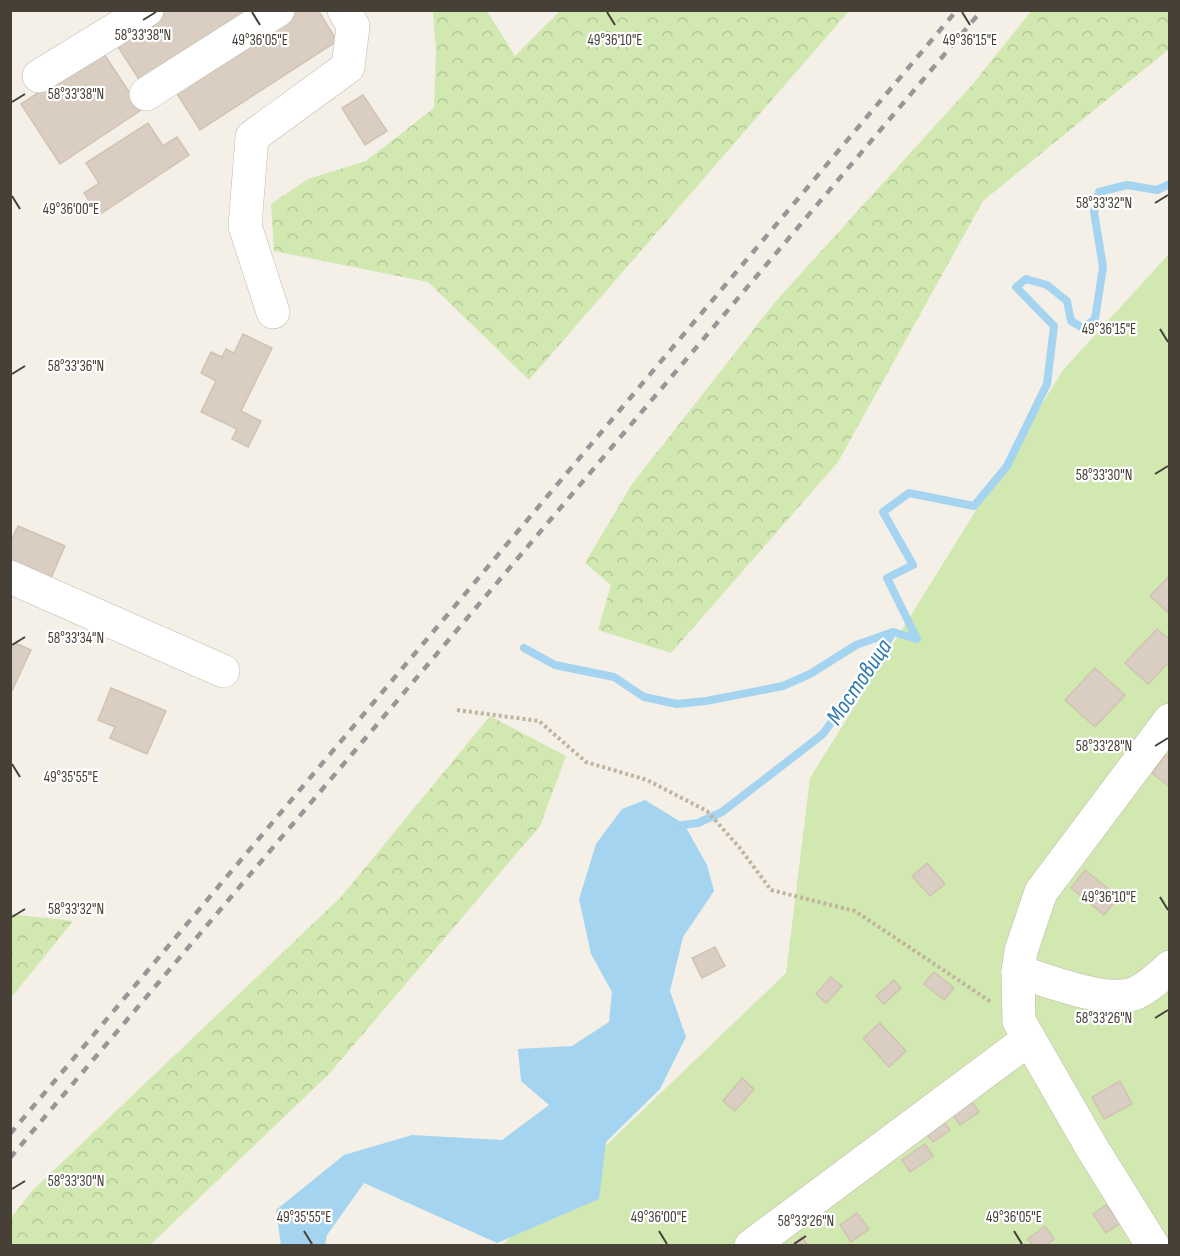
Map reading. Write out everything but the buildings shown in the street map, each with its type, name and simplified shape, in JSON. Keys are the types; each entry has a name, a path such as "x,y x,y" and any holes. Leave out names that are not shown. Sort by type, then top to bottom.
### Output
{"street":[{"path":"39,76 147,10"},
{"path":"146,94 278,10"},
{"path":"273,312 245,226 252,137 348,67 353,26 344,10"},
{"path":"10,577 223,670"},
{"path":"1153,1245 1092,1148 1024,1030 1017,972 1021,951 1041,892 1170,720"},
{"path":"1017,972 1105,997 1120,997 1136,993 1153,983 1170,967"},
{"path":"751,1245 1024,1030"}],"path":[{"path":"457,710 539,722 586,762 647,780 707,811 740,847 771,890 855,911 1024,1030"}],"green space":[{"path":"1032,10 1169,11 1169,49 983,201 838,462 671,653 598,630 611,585 585,563 632,484 775,302 972,85"},
{"path":"433,11 487,11 515,56 560,11 849,11 529,380 428,282 274,251 271,204 308,179 366,161 434,108 436,51"},
{"path":"1169,254 1169,1245 501,1246 786,973 810,778 1063,370"},
{"path":"490,716 566,756 540,826 329,1074 150,1245 11,1245 11,1218 33,1190 341,897"},
{"path":"10,915 73,921 11,998"}],"water":[{"path":"645,800 684,824 707,865 714,891 683,937 670,991 686,1037 660,1089 606,1142 599,1199 497,1243 364,1183 327,1235 325,1245 281,1245 276,1210 344,1155 412,1135 502,1140 549,1105 521,1081 518,1049 572,1046 609,1022 612,992 591,954 579,899 596,844 622,809"}],"waterway":[{"name":"Мостовица","path":"675,826 698,823 722,812 823,734 893,632 917,639 887,578 913,565 883,512 909,493 974,506 1007,466 1047,384 1054,326 1016,287 1026,279 1047,285 1067,301 1071,321 1083,328 1095,319 1103,267 1094,212 1099,192 1127,185 1157,190 1170,184"},
{"path":"524,648 555,665 614,677 644,697 677,704 706,701 783,686 810,674 856,645 893,632"}],"railway":[{"path":"10,1134 957,10"},
{"path":"10,1158 982,10"}]}
